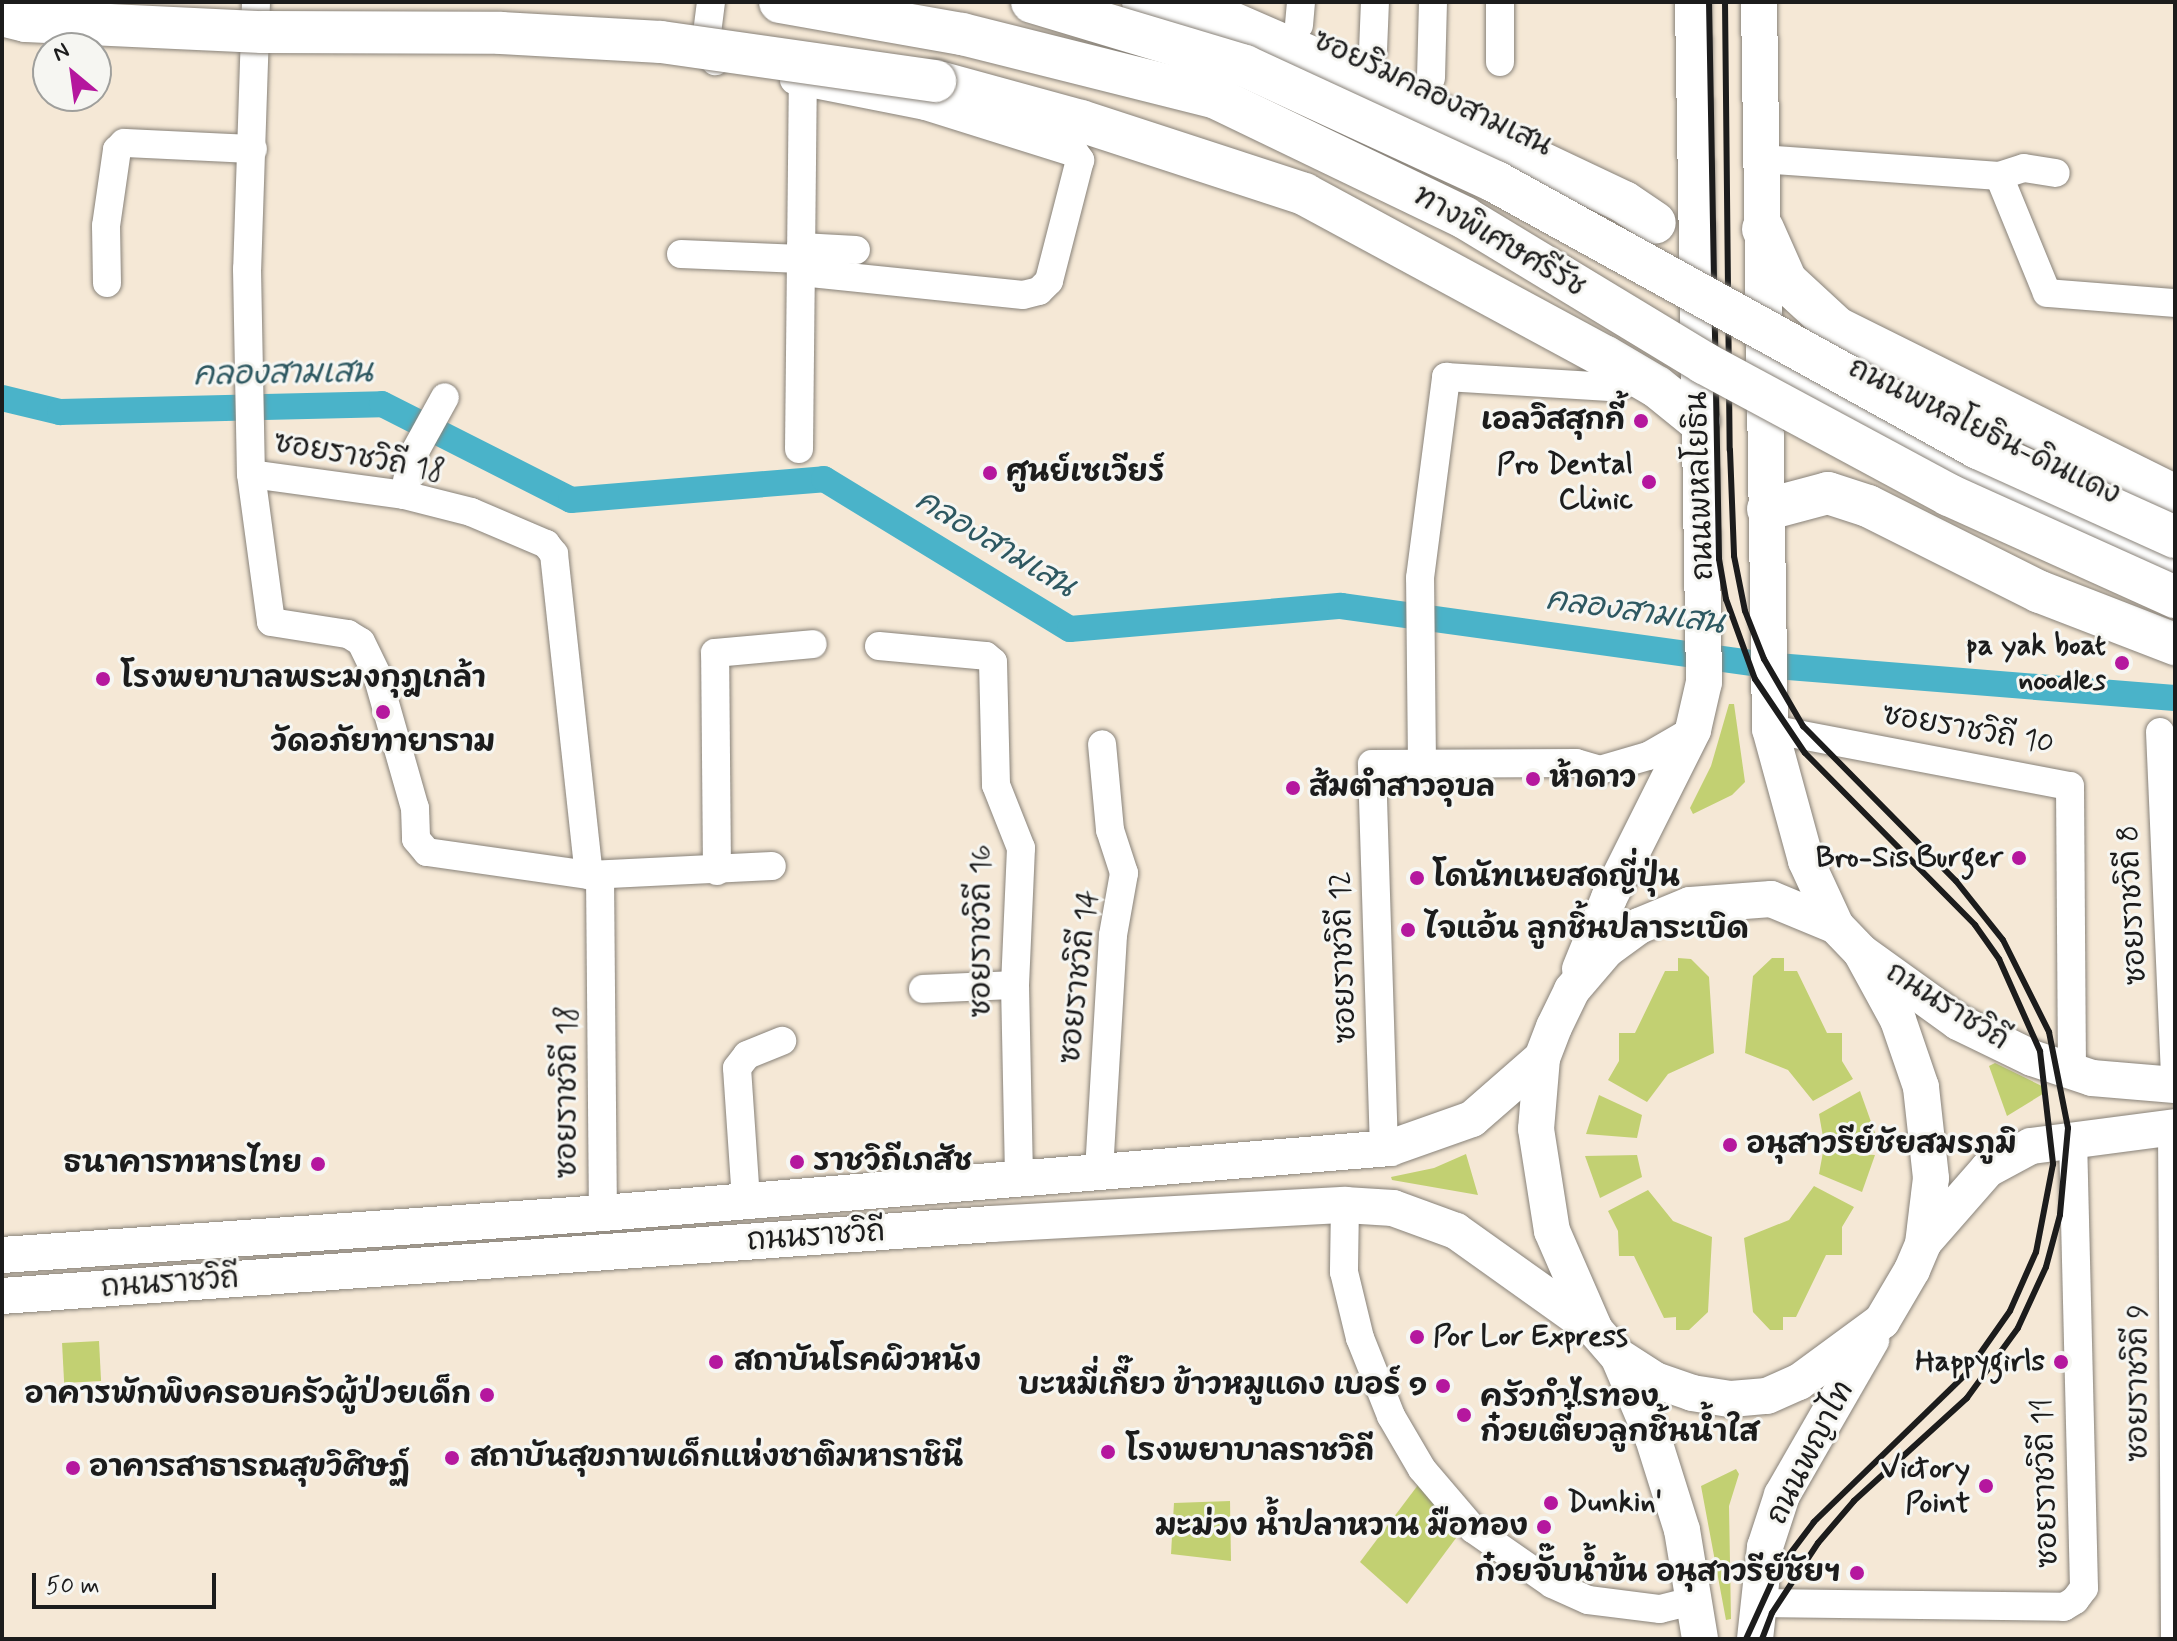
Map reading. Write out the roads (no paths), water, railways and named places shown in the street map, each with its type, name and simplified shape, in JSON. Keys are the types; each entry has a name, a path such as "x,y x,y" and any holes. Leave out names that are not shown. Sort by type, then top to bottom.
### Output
{"highway":[{"name":"ทางพิเศษศรีรัช","path":"780,2 962,34 1216,98 1465,218 1704,363 1949,495 2175,597"},
{"name":"ทางพิเศษศรีรัช","path":"1032,2 1245,66 1496,182 1978,448 2175,537"},
{"path":"1184,2 1355,72 1624,202 1655,223"},
{"path":"2,15 26,21 262,32 501,33 661,42 935,81 1081,121 1304,194 1644,379 1699,421"},
{"path":"1763,229 1786,281 1817,314 1954,390 2175,496"},
{"path":"1768,509 1828,493 1892,518 2040,592 2175,644"}],"main road":[{"name":"ถนนพหลโยธิน","path":"1572,990 1609,898 1693,730 1704,682 1706,639 1695,230 1693,2"},
{"path":"1759,2 1770,729 1806,861 1836,926 1861,952 1898,1020 1921,1087 1931,1178 1923,1244"},
{"path":"1700,1639 1696,1600 1669,1485 1552,1231 1536,1129 1542,1058 1572,990 1607,949 1639,926 1690,905 1771,899 1836,926"},
{"name":"ถนนราชวิถี","path":"1861,952 1958,1022 2032,1058 2115,1083 2175,1085"},
{"name":"ถนนราชวิถี","path":"2,1255 603,1213 1384,1149 1435,1136 1472,1119 1542,1058"},
{"path":"1923,1244 1988,1169 2031,1146 2073,1137 2174,1127"},
{"name":"ถนนราชวิถี","path":"2,1296 991,1224 1345,1205 1393,1208 1456,1231 1655,1380 1692,1393 1731,1399 1767,1396 1840,1357 1882,1321"},
{"name":"ถนนพญาไท","path":"1755,1639 1765,1547 1782,1495 1923,1244"}],"street":[{"name":"ซอยราชวิถี 18","path":"256,2 249,385 251,474 404,495 532,536 554,554 595,875 603,1213"},
{"path":"681,254 801,259 1023,295 1039,291 1049,281 1080,170 1075,153 925,106 733,69 713,60 705,49 711,2"},
{"name":"ซอยริมคลองสามเสน","path":"1136,2 1355,72"},
{"path":"1355,72 1375,2"},
{"path":"1431,78 1433,2"},
{"path":"1500,2 1500,62"},
{"path":"2,31 256,41 440,39 705,49"},
{"path":"799,449 803,82"},
{"path":"107,283 106,226 117,150 124,143 253,149"},
{"path":"1761,159 1999,176 2024,168 2056,173"},
{"path":"1999,176 2047,293 2175,303"},
{"path":"1655,223 1695,230"},
{"path":"801,259 856,250"},
{"name":"ถนนพหลโยธิน-ดินแดง","path":"1765,361 2009,489 2175,561"},
{"path":"1644,379 1610,387 1446,377 1421,602 1418,674 1422,764 1576,763 1604,770 1648,756 1693,730"},
{"path":"1892,518 1954,390"},
{"path":"404,495 412,457 438,408"},
{"path":"251,474 266,613 280,626 348,634 361,642 377,675 411,793 420,848 595,875 772,866"},
{"path":"717,871 715,652 813,644"},
{"name":"ซอยราชวิถี 16","path":"879,646 986,656 993,662 996,785 1021,848 1015,985 1019,1177"},
{"name":"ซอยราชวิถี 10","path":"1770,729 2070,786 2072,1062"},
{"name":"ซอยราชวิถี 8","path":"2160,732 2175,1074"},
{"name":"ซอยราชวิถี 14","path":"1099,1171 1113,935 1124,873 1110,830 1102,744"},
{"name":"ซอยราชวิถี 12","path":"1384,1149 1372,764 1422,764"},
{"path":"923,989 1015,985"},
{"path":"746,1200 737,1068 747,1055 782,1041"},
{"name":"ซอยราชวิถี 9","path":"2174,1127 2175,1639"},
{"name":"ซอยราชวิถี 11","path":"1757,1603 2064,1607 2075,1600 2084,1588 2073,1137"},
{"path":"1345,1205 1344,1272 1360,1338 1391,1416 1422,1469 1473,1529 1552,1584 1588,1600 1660,1609 1696,1600"}],"waterway":[{"name":"คลองสามเสน","path":"2,398 60,412 382,404 571,500 824,479 1070,629 1341,606 1776,666 2175,698"}],"railway":[{"path":"1709,2 1719,559 1726,599 1755,679 1805,753 1975,925 1999,959 2040,1051 2053,1164 2036,1252 2010,1311 1965,1375 1814,1522 1777,1571 1746,1639"},
{"path":"1725,2 1730,450 1734,556 1745,611 1764,659 1803,726 1956,881 2003,940 2049,1032 2068,1128 2060,1215 2046,1267 2018,1328 1967,1398 1854,1501 1818,1543 1772,1613 1762,1639"}],"place":[{"name":"เอลวิสสุกกี้","path":"1641,421"},
{"name":"ศูนย์เซเวียร์","path":"990,473"},
{"name":"Pro Dental Clinic","path":"1649,482"},
{"name":"pa yak boat noodles","path":"2122,663"},
{"name":"โรงพยาบาลพระมงกุฎเกล้า","path":"103,679"},
{"name":"วัดอภัยทายาราม","path":"383,712"},
{"name":"ห้าดาว","path":"1533,779"},
{"name":"ส้มตำสาวอุบล","path":"1293,788"},
{"name":"Bro-Sis Burger","path":"2019,858"},
{"name":"โดนัทเนยสดญี่ปุ่น","path":"1417,878"},
{"name":"ไจแอ้น ลูกชิ้นปลาระเบิด","path":"1408,930"},
{"name":"อนุสาวรีย์ชัยสมรภูมิ","path":"1730,1145"},
{"name":"ราชวิถีเภสัช","path":"797,1162"},
{"name":"ธนาคารทหารไทย","path":"318,1164"},
{"name":"Por Lor Express","path":"1417,1337"},
{"name":"สถาบันโรคผิวหนัง","path":"716,1362"},
{"name":"Happygirls","path":"2061,1362"},
{"name":"บะหมี่เกี๊ยว ข้าวหมูแดง เบอร์ ๑","path":"1443,1386"},
{"name":"อาคารพักพิงครอบครัวผู้ป่วยเด็ก","path":"487,1395"},
{"name":"ครัวกำไรทอง ก๋วยเตี๋ยวลูกชิ้นน้ำใส","path":"1464,1415"},
{"name":"โรงพยาบาลราชวิถี","path":"1108,1452"},
{"name":"สถาบันสุขภาพเด็กแห่งชาติมหาราชินี","path":"452,1458"},
{"name":"อาคารสาธารณสุขวิศิษฏ์","path":"73,1468"},
{"name":"Victory Point","path":"1986,1486"},
{"name":"Dunkin'","path":"1551,1503"},
{"name":"มะม่วง น้ำปลาหวาน มือทอง","path":"1544,1527"},
{"name":"ก๋วยจั๊บน้ำข้น อนุสาวรีย์ชัยฯ","path":"1857,1573"}]}
